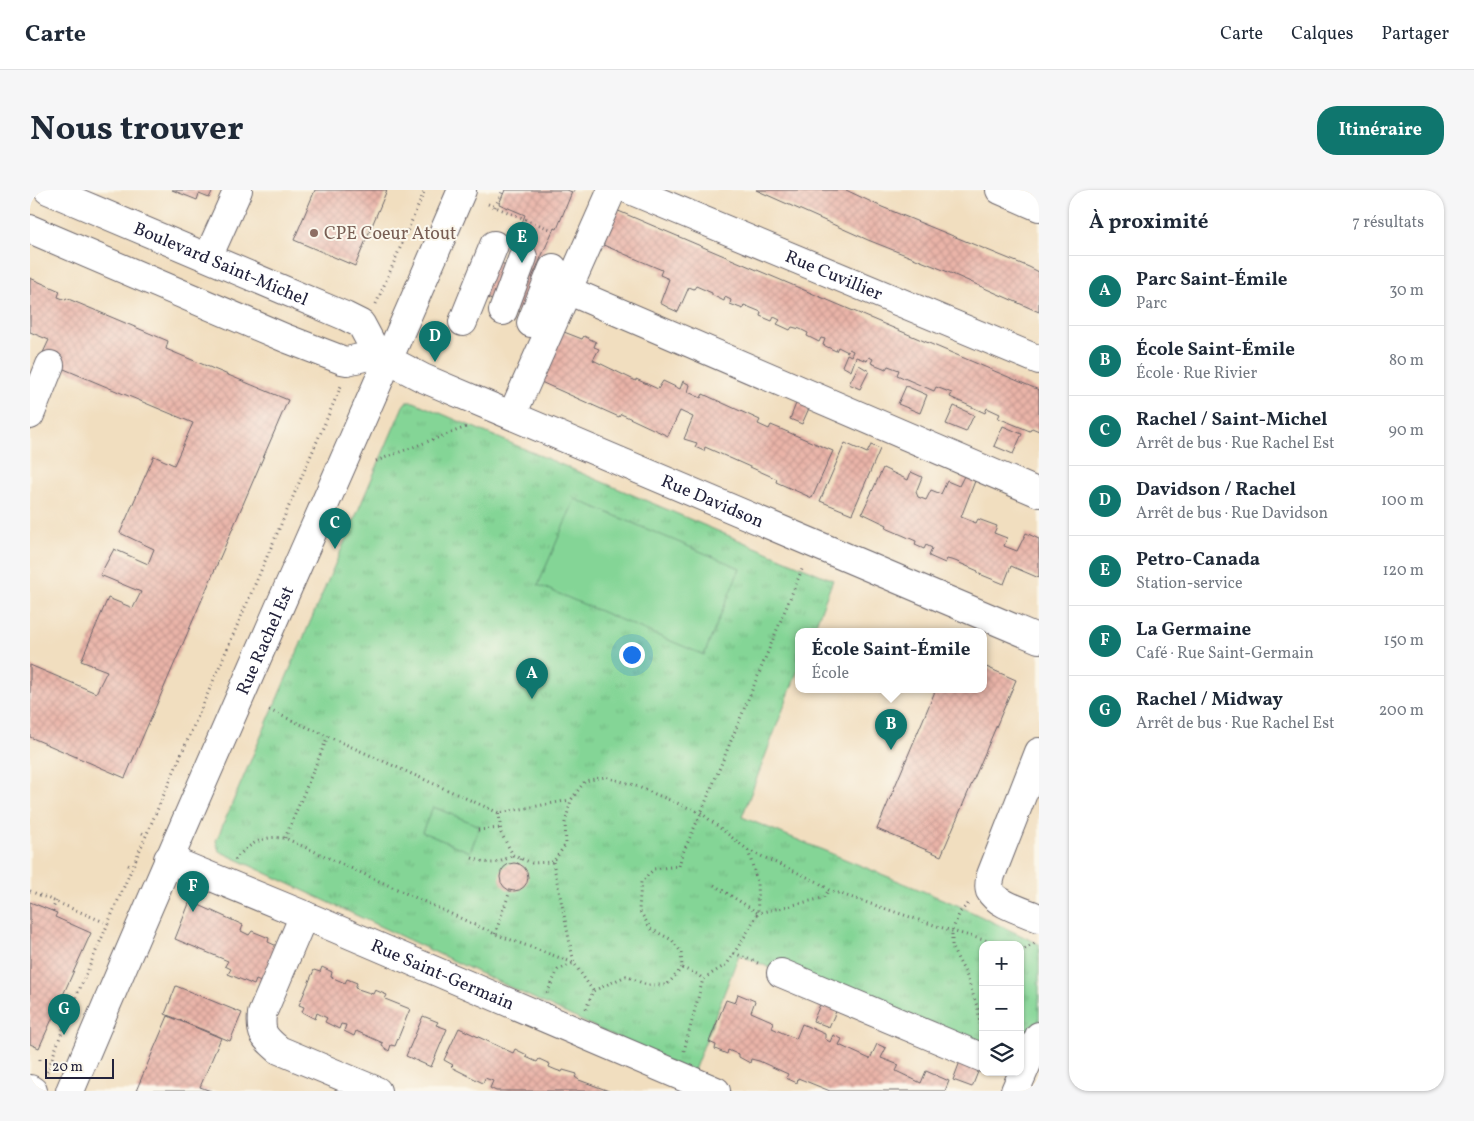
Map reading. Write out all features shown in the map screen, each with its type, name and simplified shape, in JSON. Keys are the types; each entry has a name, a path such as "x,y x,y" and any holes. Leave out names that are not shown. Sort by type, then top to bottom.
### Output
{"main road":[{"name":"Boulevard Saint-Michel","path":"48,190 345,316 361,324 370,351"},
{"path":"208,257 238,190"},
{"name":"Rue Rachel Est","path":"70,1091 168,859 370,351 462,190"},
{"path":"512,415 612,190"},
{"name":"Rue Cuvillier","path":"630,190 1039,360"},
{"path":"1000,190 1039,207"},
{"path":"30,229 342,360 347,361 370,351"},
{"path":"463,322 494,245"},
{"path":"503,311 524,257"},
{"path":"531,323 552,268"},
{"path":"568,290 1039,493"},
{"name":"Rue Davidson","path":"370,351 423,378 1039,639"},
{"path":"30,415 50,365"},
{"path":"1038,930 999,901 991,893 989,885 991,875 1039,752"},
{"name":"Rue Saint-Germain","path":"168,859 716,1091"},
{"path":"304,916 262,1014 261,1026 266,1038 279,1050 377,1091"},
{"path":"782,973 979,1044"},
{"path":"1018,1079 1039,1036"}],"path":[{"name":"Rue Rachel Est","path":"36,1085 370,351 425,190"},
{"path":"496,206 503,190"},
{"path":"488,204 552,230"},
{"path":"376,461 478,422"},
{"path":"586,1010 593,991 626,976 647,985 667,985 682,968 681,952 672,940 651,929 639,910 641,882 654,869 679,866 806,562"},
{"path":"270,710 499,813 571,800"},
{"path":"286,838 328,736"},
{"path":"593,991 574,962 553,862 566,844 565,823 571,800 585,781 605,777 631,784 701,813 748,850 818,882 829,890 988,941"},
{"path":"499,813 501,833 513,856 532,864 553,862"},
{"path":"478,830 501,828"},
{"path":"234,860 244,850 268,838 286,838 495,934 574,962"},
{"path":"684,1051 703,979 726,964 758,913 757,881 748,850"},
{"path":"472,858 488,864 503,862 513,856"},
{"path":"518,864 521,859"},
{"path":"714,885 758,913 823,898 829,890"},
{"path":"30,890 104,922"},
{"path":"495,934 510,891"},
{"path":"52,911 56,901"},
{"path":"969,903 960,912 952,931 952,948 966,974 978,1009 980,1031"},
{"path":"1024,949 1038,930"},
{"path":"547,993 558,970 574,962"},
{"path":"682,968 697,974 703,979"}],"green space":[{"path":"406,402 414,402 833,580 814,628 795,628 795,678 742,817 957,905 1039,944 1039,1022 1024,1057 1024,941 979,941 979,1053 739,955 693,1073 219,851 216,841 403,406"},
{"path":"575,499 740,568 704,655 538,585"},
{"path":"433,807 480,826 470,852 422,832"}],"building":[{"path":"172,190 213,190 209,198 199,194 197,200"},
{"path":"315,190 387,190 355,266 294,240"},
{"path":"505,190 567,190 572,192 557,229 554,228 532,278 539,280 523,313 480,295 495,261 506,265 525,215 499,204"},
{"path":"756,190 846,190 882,207 1029,267 1039,272 1039,312 941,269 868,240"},
{"path":"609,207 1039,390 1039,431 1032,428 1030,431 998,418 1000,414 987,408 985,413 950,397 952,393 936,387 934,391 897,375 899,370 888,366 886,369 871,363 873,359 869,357 867,361 856,357 851,371 842,366 847,354 851,356 853,351 849,349 848,352 838,347 836,351 823,345 825,339 821,338 819,342 807,336 808,333 800,329 792,327 790,330 777,324 780,320 774,317 772,321 760,316 761,312 744,305 743,309 730,304 731,300 725,297 724,301 696,286 694,289 689,287 678,312 669,308 660,303 669,279 660,275 662,270 594,241"},
{"path":"30,278 60,291 58,297 66,300 66,298 168,341 166,349 288,400 125,778 30,737 30,665 96,693 107,671 81,661 108,598 133,608 141,592 100,575 114,549 148,564 154,549 120,533 154,456 174,465 193,423 40,359 49,340 30,332"},
{"path":"565,328 564,332 582,339 584,336 596,342 594,347 599,349 593,360 636,381 636,379 658,389 663,381 680,389 683,381 690,385 688,392 701,398 703,394 760,420 758,424 769,429 771,425 833,451 812,498 776,482 777,479 705,447 704,451 695,447 697,443 684,439 693,417 680,411 668,436 621,414 619,417 532,378"},
{"path":"859,365 869,371 860,389 849,384"},
{"path":"906,386 927,395 920,413 898,404"},
{"path":"797,401 810,406 802,424 790,419"},
{"path":"954,406 974,415 966,432 946,424"},
{"path":"1003,426 1022,434 1013,454 994,446"},
{"path":"845,443 867,453 871,445 880,449 852,514 820,501"},
{"path":"883,468 908,480 911,472 922,477 916,492 918,497 926,500 931,490 941,494 947,481 959,486 964,476 975,481 961,517 976,523 978,519 997,526 994,533 1007,538 1004,546 1017,551 1026,533 1039,539 1039,578 1011,566 1004,584 977,573 978,571 955,561 947,559 945,563 929,556 932,548 926,545 924,549 915,545 916,541 886,528 887,525 862,513"},
{"path":"987,667 1016,680 941,856 877,829 934,693 987,693"},
{"path":"514,863 524,867 528,877 524,887 514,891 504,887 500,877 504,867"},
{"path":"190,901 243,925 241,931 249,935 252,931 269,938 268,942 277,946 261,982 256,980 254,985 228,974 231,969 225,966 228,961 175,939"},
{"path":"30,902 57,913 55,917 91,933 39,1048 30,1044"},
{"path":"322,967 332,972 331,977 345,983 347,979 357,983 355,988 373,994 375,990 387,995 385,999 410,1009 395,1046 391,1045 389,1051 382,1046 383,1043 356,1031 354,1036 344,1031 346,1025 341,1024 339,1029 325,1022 327,1018 317,1013 315,1019 302,1012 304,1007 299,1005 314,970 320,972"},
{"path":"176,986 242,1013 230,1041 165,1014"},
{"path":"738,994 755,1001 751,1012 774,1022 772,1028 796,1039 802,1024 825,1034 825,1039 830,1042 833,1035 842,1039 839,1045 870,1059 877,1044 886,1048 881,1058 899,1065 896,1071 921,1083 926,1071 949,1081 945,1091 830,1091 798,1078 797,1083 786,1078 788,1074 759,1061 751,1059 750,1063 739,1057 739,1054 728,1050 727,1054 715,1049 716,1045 709,1042 726,1000 735,1003"},
{"path":"822,1000 838,1007 829,1027 813,1021"},
{"path":"168,1016 221,1038 200,1087 211,1091 136,1091"},
{"path":"423,1016 438,1022 436,1025 447,1029 431,1067 406,1056"},
{"path":"459,1028 513,1053 515,1049 537,1062 539,1059 550,1064 549,1067 556,1070 577,1074 575,1077 579,1080 609,1091 496,1091 490,1088 493,1081 485,1078 483,1083 451,1067 453,1065 444,1060"},
{"path":"961,1059 979,1067 972,1087 953,1080"}],"place":[{"name":"CPE Coeur Atout","path":"314,233"},
{"name":"Petro-Canada","path":"522,263"},
{"name":"Davidson / Rachel","path":"435,362"},
{"name":"Rachel / Saint-Michel","path":"335,549"},
{"name":"Parc Saint-Émile","path":"532,699"},
{"name":"École Saint-Émile","path":"891,750"},
{"name":"La Germaine","path":"193,912"},
{"name":"Rachel / Midway","path":"64,1035"}]}
